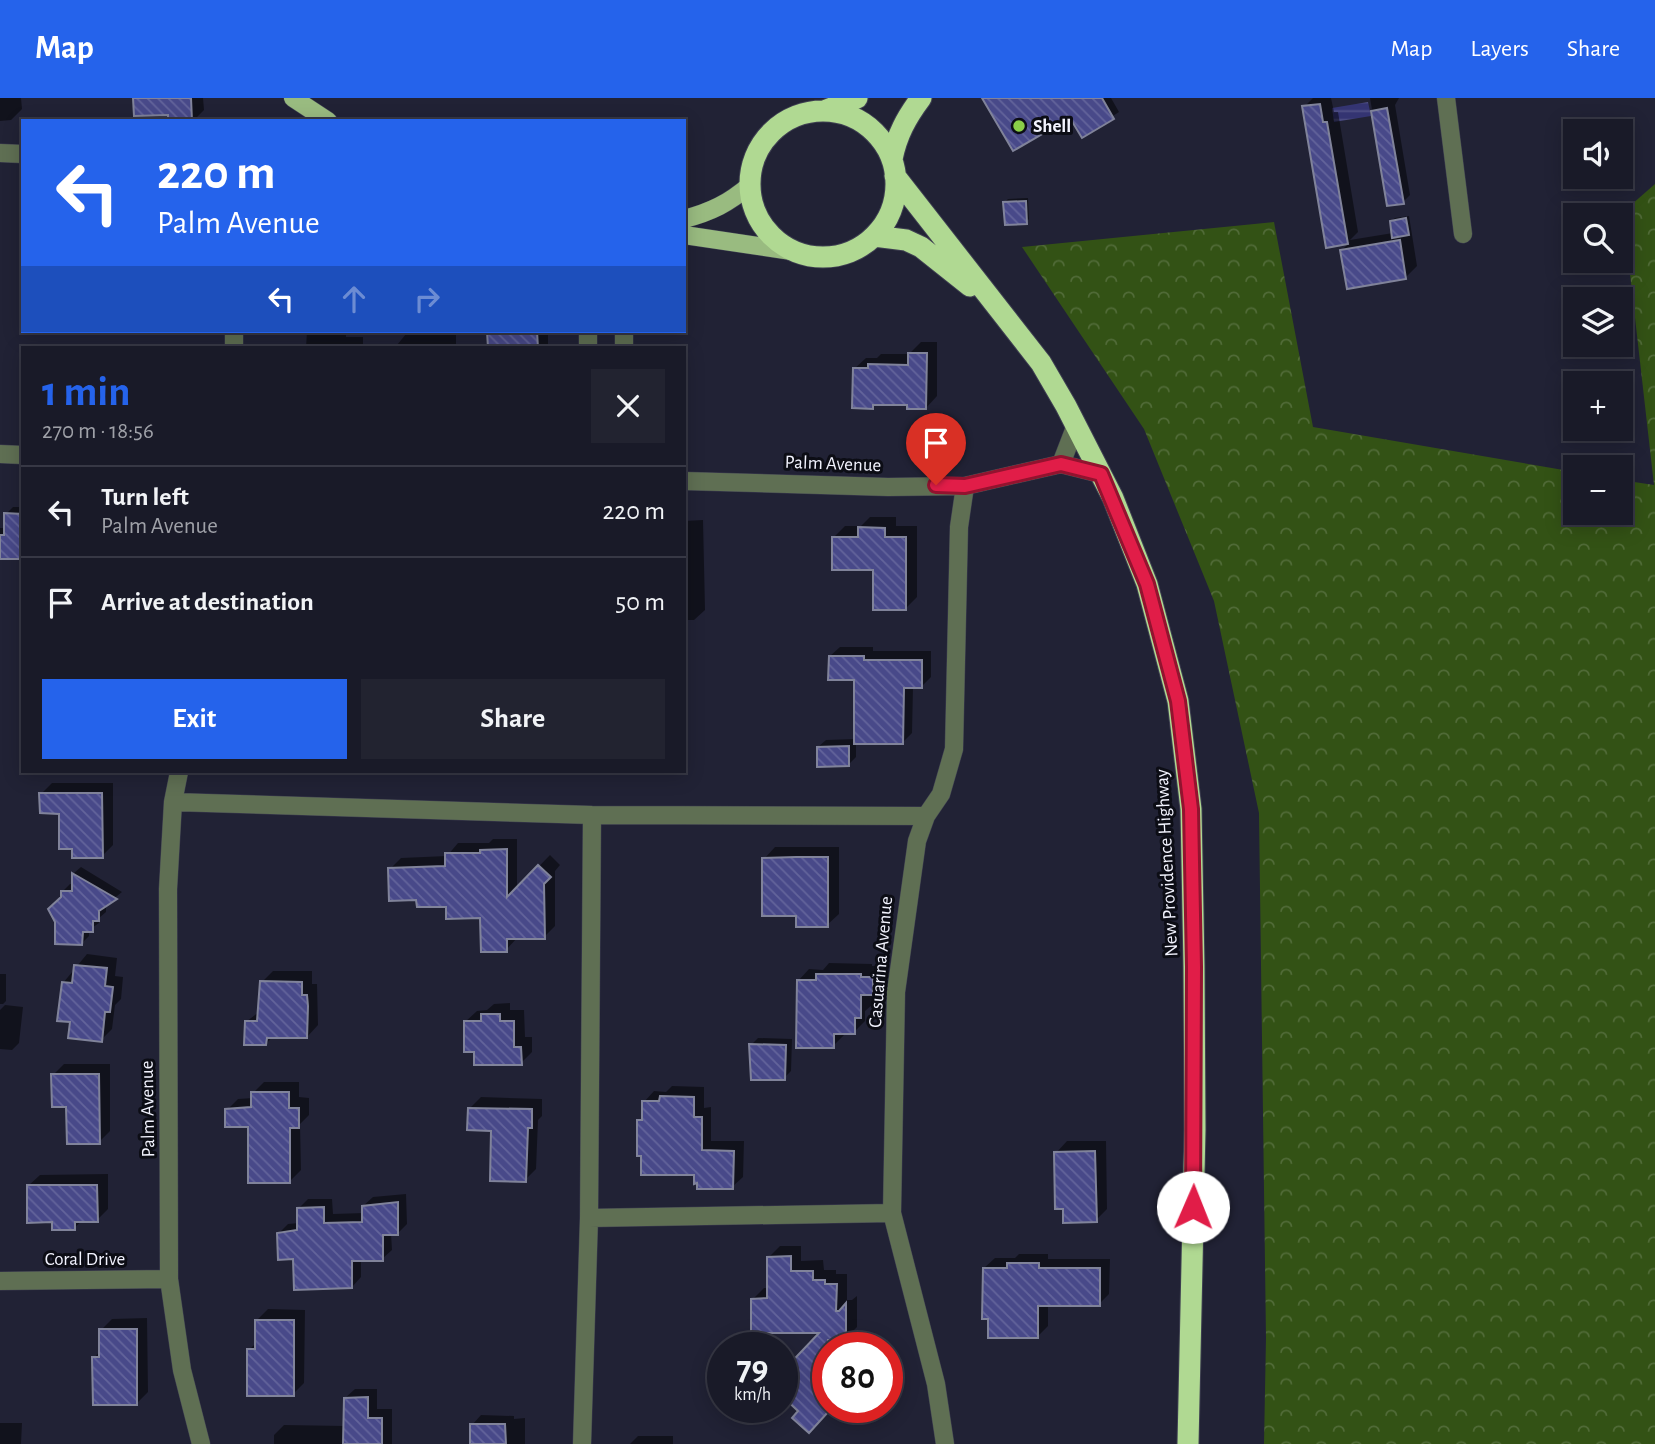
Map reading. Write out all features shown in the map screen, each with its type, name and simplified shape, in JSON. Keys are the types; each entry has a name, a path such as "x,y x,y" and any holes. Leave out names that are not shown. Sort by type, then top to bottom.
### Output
{"highway":[{"path":"857,98 822,112 798,116 775,130 758,152 750,185 753,203 769,233 797,252 830,257 846,253 861,246 883,226 894,202 897,136 921,98"},
{"path":"822,112 844,115 864,124 876,134 894,167"},
{"name":"New Providence Highway","path":"894,167 921,211 1041,363 1076,425 1101,474 1147,584 1178,701 1191,809 1195,1129 1188,1444"},
{"name":"New Providence Highway","path":"874,236 906,240 920,247 1008,320"}],"main road":[{"path":"293,98 325,119"},
{"path":"686,218 716,210 750,185"},
{"path":"686,235 797,252"}],"street":[{"path":"1446,98 1464,234"},
{"path":"0,153 21,154"},
{"path":"1061,464 1076,425"},
{"path":"0,454 21,455"},
{"name":"Palm Avenue","path":"686,481 888,487 965,486 1061,464 1101,474"},
{"name":"Casuarina Avenue","path":"945,1444 936,1384 892,1213 895,992 918,841 926,816 941,794 954,749 960,527 965,486"},
{"name":"Palm Avenue","path":"179,773 173,802 168,889 169,1279 182,1370 201,1444"},
{"path":"173,802 592,815 926,816"},
{"path":"582,1444 589,1218 592,815"},
{"path":"589,1218 892,1213"},
{"name":"Coral Drive","path":"0,1281 169,1279"}],"green space":[{"path":"1655,184 1655,1444 1264,1444 1266,1338 1259,813 1214,601 1144,429 1022,247 1274,222 1313,427 1563,470 1563,525 1633,525 1633,482 1654,485 1630,273 1633,273 1633,203"}],"shaded area":[{"path":"1368,102 1371,116 1334,122 1332,108"}],"building":[{"path":"133,98 191,98 192,119 168,119 168,115 134,116"},
{"path":"982,98 1102,98 1114,119 1082,138 1070,118 1013,151"},
{"path":"1320,104 1323,122 1327,122 1348,244 1326,248 1302,106"},
{"path":"1387,108 1404,204 1387,206 1371,111"},
{"path":"1026,201 1027,224 1005,225 1003,202"},
{"path":"1406,218 1409,235 1392,238 1390,221"},
{"path":"1400,240 1406,279 1347,289 1340,250"},
{"path":"487,333 537,333 538,346 488,346"},
{"path":"908,353 927,353 926,409 907,409 907,405 873,405 873,409 852,408 853,368 868,368 868,364 908,365"},
{"path":"4,513 21,514 21,559 0,559 0,535 4,535"},
{"path":"858,527 885,528 885,537 906,537 906,610 873,610 873,570 832,570 832,537 858,537"},
{"path":"829,656 864,656 864,660 922,660 922,688 904,688 903,744 854,744 854,680 828,680"},
{"path":"849,746 849,766 817,767 817,747"},
{"path":"39,793 102,793 103,858 72,858 72,849 59,849 59,814 40,813"},
{"path":"507,849 507,897 538,865 551,877 544,884 545,939 507,939 507,952 481,952 480,918 446,919 446,907 417,907 416,900 389,901 388,868 445,866 445,853 480,853 480,850"},
{"path":"828,857 828,927 796,927 796,916 762,916 762,858"},
{"path":"72,873 117,899 99,911 99,921 93,921 93,932 83,932 82,945 55,944 55,922 48,909 61,897 61,891 72,891"},
{"path":"74,965 107,968 105,986 113,987 110,1012 105,1012 102,1042 68,1038 70,1022 57,1021 62,982 72,983"},
{"path":"816,974 861,974 861,977 873,977 873,995 861,995 861,1018 855,1018 855,1034 834,1034 834,1048 796,1048 797,980 816,980"},
{"path":"260,981 302,982 302,995 307,995 308,1006 307,1038 267,1038 266,1045 244,1045 245,1021 257,1021"},
{"path":"481,1014 500,1014 500,1021 514,1021 514,1047 521,1047 522,1065 474,1065 474,1052 464,1052 464,1021 481,1021"},
{"path":"749,1044 786,1045 785,1080 751,1080"},
{"path":"51,1074 99,1074 100,1144 67,1144 66,1107 52,1107"},
{"path":"251,1092 289,1092 289,1108 299,1108 299,1128 290,1128 290,1183 248,1183 248,1127 225,1127 225,1109 251,1107"},
{"path":"660,1096 694,1097 694,1117 702,1117 702,1150 734,1151 733,1189 697,1189 694,1175 641,1175 641,1156 637,1156 637,1120 642,1120 642,1101 659,1101"},
{"path":"468,1108 532,1109 532,1128 528,1128 526,1182 490,1181 491,1131 467,1130"},
{"path":"1095,1151 1097,1222 1063,1223 1063,1209 1055,1209 1054,1152"},
{"path":"27,1185 97,1185 98,1222 75,1222 75,1230 52,1230 52,1222 27,1223"},
{"path":"398,1202 398,1235 383,1235 383,1261 352,1261 352,1288 294,1290 293,1259 278,1260 277,1233 297,1230 297,1208 324,1207 324,1223 362,1222 362,1206"},
{"path":"791,1256 791,1271 813,1271 813,1280 837,1284 836,1311 846,1303 846,1332 751,1332 751,1299 767,1298 767,1257"},
{"path":"1007,1263 1039,1263 1039,1268 1100,1268 1100,1306 1038,1306 1038,1338 988,1338 988,1319 982,1319 983,1268 1007,1268"},
{"path":"255,1320 294,1320 294,1396 247,1396 247,1349 255,1349"},
{"path":"99,1329 137,1329 137,1405 93,1405 92,1357 99,1357"},
{"path":"812,1340 812,1423 818,1423 809,1433 798,1423 798,1355"},
{"path":"368,1397 368,1418 382,1418 382,1444 343,1444 344,1398"},
{"path":"470,1424 505,1424 506,1444 470,1444"}],"place":[{"name":"Shell","path":"1019,126"}],"route":[{"path":"936,485 965,486 1061,464 1101,474 1147,584 1178,701 1191,809 1195,1129 1193,1207"}]}
